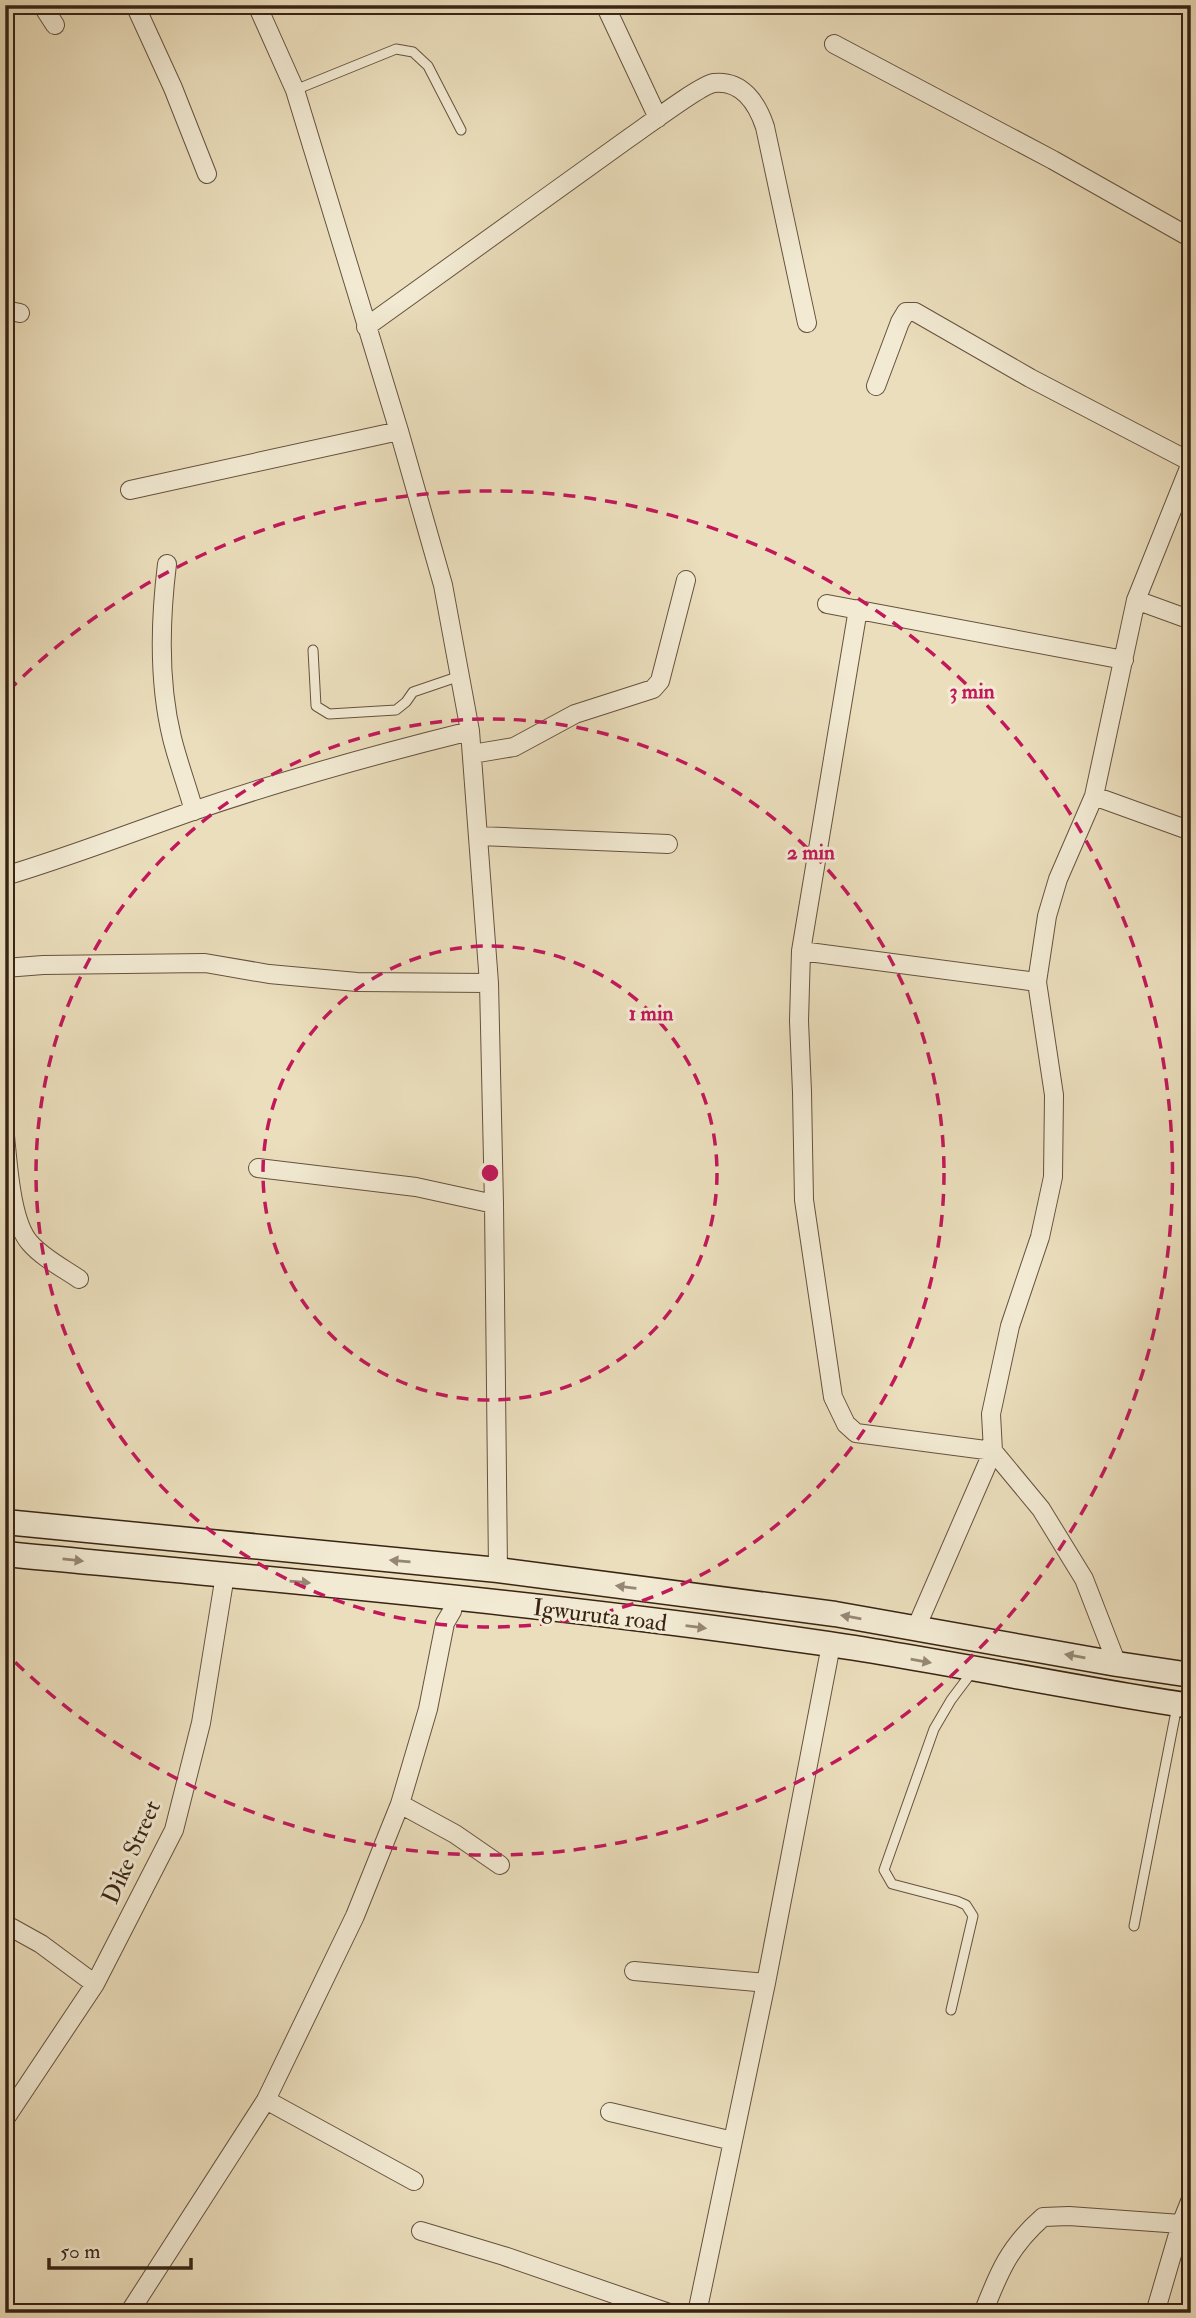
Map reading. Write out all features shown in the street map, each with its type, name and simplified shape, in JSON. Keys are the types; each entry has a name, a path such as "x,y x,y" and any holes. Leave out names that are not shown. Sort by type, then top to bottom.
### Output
{"main road":[{"name":"Igwuruta road","path":"5,1522 498,1570 835,1614 1191,1675"},
{"name":"Igwuruta road","path":"5,1554 455,1597 831,1644 1184,1705"}],"street":[{"path":"42,5 55,25"},
{"path":"135,5 208,174"},
{"path":"257,5 295,90 399,431 443,585 470,731 489,983 498,1570"},
{"path":"605,5 658,118"},
{"path":"834,44 1053,160 1191,238"},
{"path":"366,327 710,83 724,83 750,96 760,112 807,323"},
{"path":"876,386 900,322 906,312 915,312 1030,378 1191,462 1136,600 1094,796 1058,879 1047,916 1037,982 1054,1095 1053,1177 1040,1237 1007,1339 991,1414 993,1451 915,1628"},
{"path":"130,490 399,431"},
{"path":"167,564 161,615 163,682 171,736 194,811"},
{"path":"472,754 514,747 575,714 653,689 660,681 686,580"},
{"path":"1136,600 1191,620"},
{"path":"827,604 1124,660"},
{"path":"858,610 801,951 799,1021 804,1200 833,1396 846,1424 856,1433 993,1451 1041,1509 1084,1579 1118,1664"},
{"path":"5,876 194,811 365,757 470,731"},
{"path":"1094,796 1191,831"},
{"path":"479,836 668,844"},
{"path":"801,951 1037,982"},
{"path":"5,968 205,962 269,974 357,982 489,983"},
{"path":"5,1136 15,1203 27,1240 38,1251 79,1279"},
{"path":"258,1168 416,1186 494,1205"},
{"name":"Dike Street","path":"5,2119 95,1984 174,1829 201,1723 225,1575"},
{"path":"129,2313 266,2100 355,1916 400,1804 428,1709 445,1623 453,1611 455,1597"},
{"path":"697,2313 766,1983 831,1644"},
{"path":"400,1804 455,1835 500,1865"},
{"path":"5,1924 41,1944 95,1984"},
{"path":"634,1971 766,1983"},
{"path":"266,2100 414,2181"},
{"path":"610,2112 733,2141"},
{"path":"1155,2313 1191,2199"},
{"path":"984,2313 1001,2267 1016,2245 1043,2217 1069,2216 1181,2224"},
{"path":"421,2231 504,2256 669,2313"}],"lane":[{"path":"295,90 396,49 413,52 428,66 461,130"},
{"path":"313,650 316,706 329,714 396,710 413,692 460,676"},
{"path":"951,2010 973,1916 966,1905 957,1901 892,1884 884,1870 934,1729 951,1700 974,1670"},
{"path":"1134,1926 1184,1705"}]}
